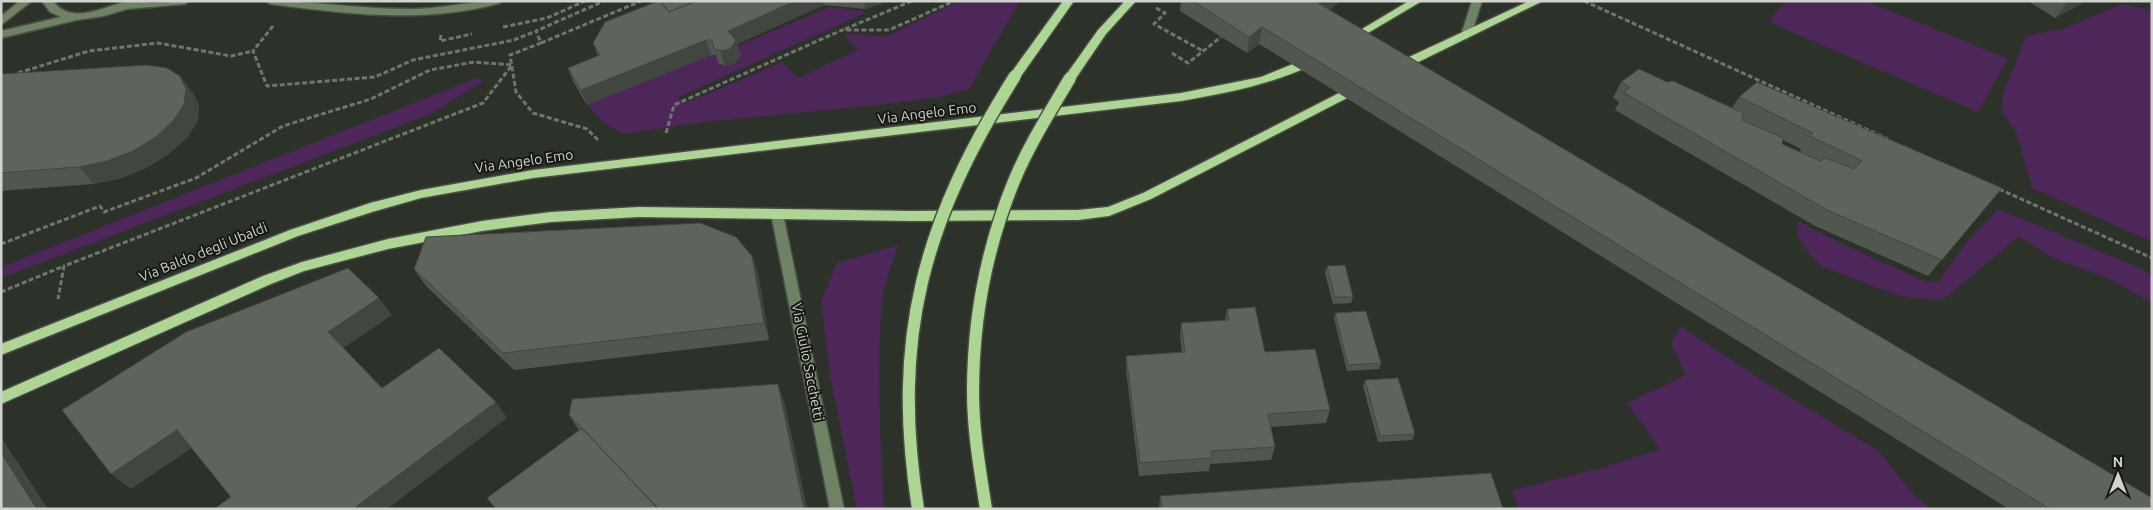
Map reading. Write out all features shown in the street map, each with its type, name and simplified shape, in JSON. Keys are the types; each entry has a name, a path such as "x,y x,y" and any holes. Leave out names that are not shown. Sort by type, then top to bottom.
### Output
{"main road":[{"path":"918,509 910,448 909,402 912,340 924,273 939,224 982,130 1015,76 1069,1"},
{"path":"986,509 978,469 973,355 980,289 995,233 1019,170 1035,136 1070,78 1102,32 1131,1"},
{"path":"1342,44 1417,1"},
{"path":"1395,68 1538,1"},
{"name":"Via Angelo Emo","path":"421,194 534,174 1181,97 1259,83 1292,71 1325,53"},
{"path":"1,398 259,283 302,267 388,244 482,226 560,217 639,212 1040,216 1099,213 1119,208 1147,196 1343,95"},
{"name":"Via Baldo degli Ubaldi","path":"1,350 276,239 370,208 421,194"}],"street":[{"path":"1,22 27,1"},
{"path":"47,1 55,11 78,16"},
{"path":"1,34 78,16 106,13 138,1"},
{"path":"125,7 185,1"},
{"path":"270,1 362,11 405,13 446,10 496,1"},
{"path":"1466,35 1477,1"},
{"name":"Via Giulio Sacchetti","path":"778,214 837,509"}],"path":[{"path":"499,28 547,18 585,1"},
{"path":"253,50 267,86 375,77 413,60 514,40 604,1"},
{"path":"600,143 587,129 533,113 516,92 510,55 640,1"},
{"path":"665,137 674,104 912,1"},
{"path":"842,30 889,30 954,1"},
{"path":"1584,1 1890,140"},
{"path":"1156,8 1165,13 1154,24 1203,51"},
{"path":"18,73 89,50 158,43 230,56 253,50 277,22"},
{"path":"536,31 541,43"},
{"path":"440,40 479,32"},
{"path":"1172,53 1188,63 1221,37"},
{"path":"1,244 100,206 104,212 196,178 283,126 371,99 430,70 474,62 512,65"},
{"path":"1,292 484,103 512,65"},
{"path":"1998,189 2152,258"},
{"path":"56,308 64,266"}],"shaded area":[{"path":"960,1 1019,2 969,89 940,97 705,122 624,134 603,122 587,105 711,55 716,55 718,63 725,66 734,64 741,55 733,48 829,7 864,11 863,14 678,97 684,104 782,62 798,78 858,50 844,35 849,33 885,37"},
{"path":"1785,1 1867,1 2008,59 1978,112 1769,22"},
{"path":"2123,4 2152,10 2152,242 2032,188 2016,131 2002,112 2003,94 2026,36 2065,28"},
{"path":"479,77 482,82 431,114 1,278 1,267"},
{"path":"1998,209 2133,265 2152,275 2152,303 2110,279 2051,257 2019,236 1944,299 1931,300 1900,296 1823,267 1811,256 1798,237 1798,221 1845,245 1927,282 1939,281 1966,243"},
{"path":"898,245 884,291 879,350 879,403 884,509 857,509 830,374 821,301 837,263"},
{"path":"1680,326 1768,384 1879,451 1915,497 1932,509 1518,509 1512,490 1609,466 1660,449 1627,403 1686,375 1671,344"}],"building":[{"path":"658,1 669,12 696,1 795,1 728,31 736,40 730,49 720,51 714,48 712,40 706,40 581,90 568,68 600,55 593,43 605,22"},
{"path":"660,1 679,2 696,1 669,12"},
{"path":"1193,1 1321,1 1318,3 2152,498 2152,509 2050,509 1262,27 1249,37"},
{"path":"147,65 167,68 180,76 186,89 184,104 174,120 156,137 133,151 107,161 79,167 1,173 1,74"},
{"path":"1639,69 1667,82 1673,81 1743,113 1742,120 1783,138 1782,144 1820,161 1825,158 1854,169 1862,161 1810,136 1813,133 1739,97 1757,82 2002,188 1942,260 1827,210 1624,93 1630,87 1621,82"},
{"path":"700,223 736,237 752,256 764,323 503,353 414,269 426,237"},
{"path":"1345,265 1353,297 1335,297 1327,266"},
{"path":"348,268 379,298 328,332 382,388 439,348 496,402 353,509 214,509 231,497 177,430 111,474 62,410 186,332"},
{"path":"1255,307 1265,352 1315,349 1330,410 1268,414 1275,447 1211,451 1211,458 1140,463 1126,356 1185,352 1181,323 1229,320 1227,309"},
{"path":"1366,311 1381,363 1348,365 1335,313"},
{"path":"1398,378 1415,434 1380,436 1365,380"},
{"path":"778,384 804,509 659,509 569,415 572,399"},
{"path":"582,428 658,509 496,509 487,498"},
{"path":"1,453 37,509 1,509"},
{"path":"1491,473 1503,509 1162,509 1160,496"}]}
